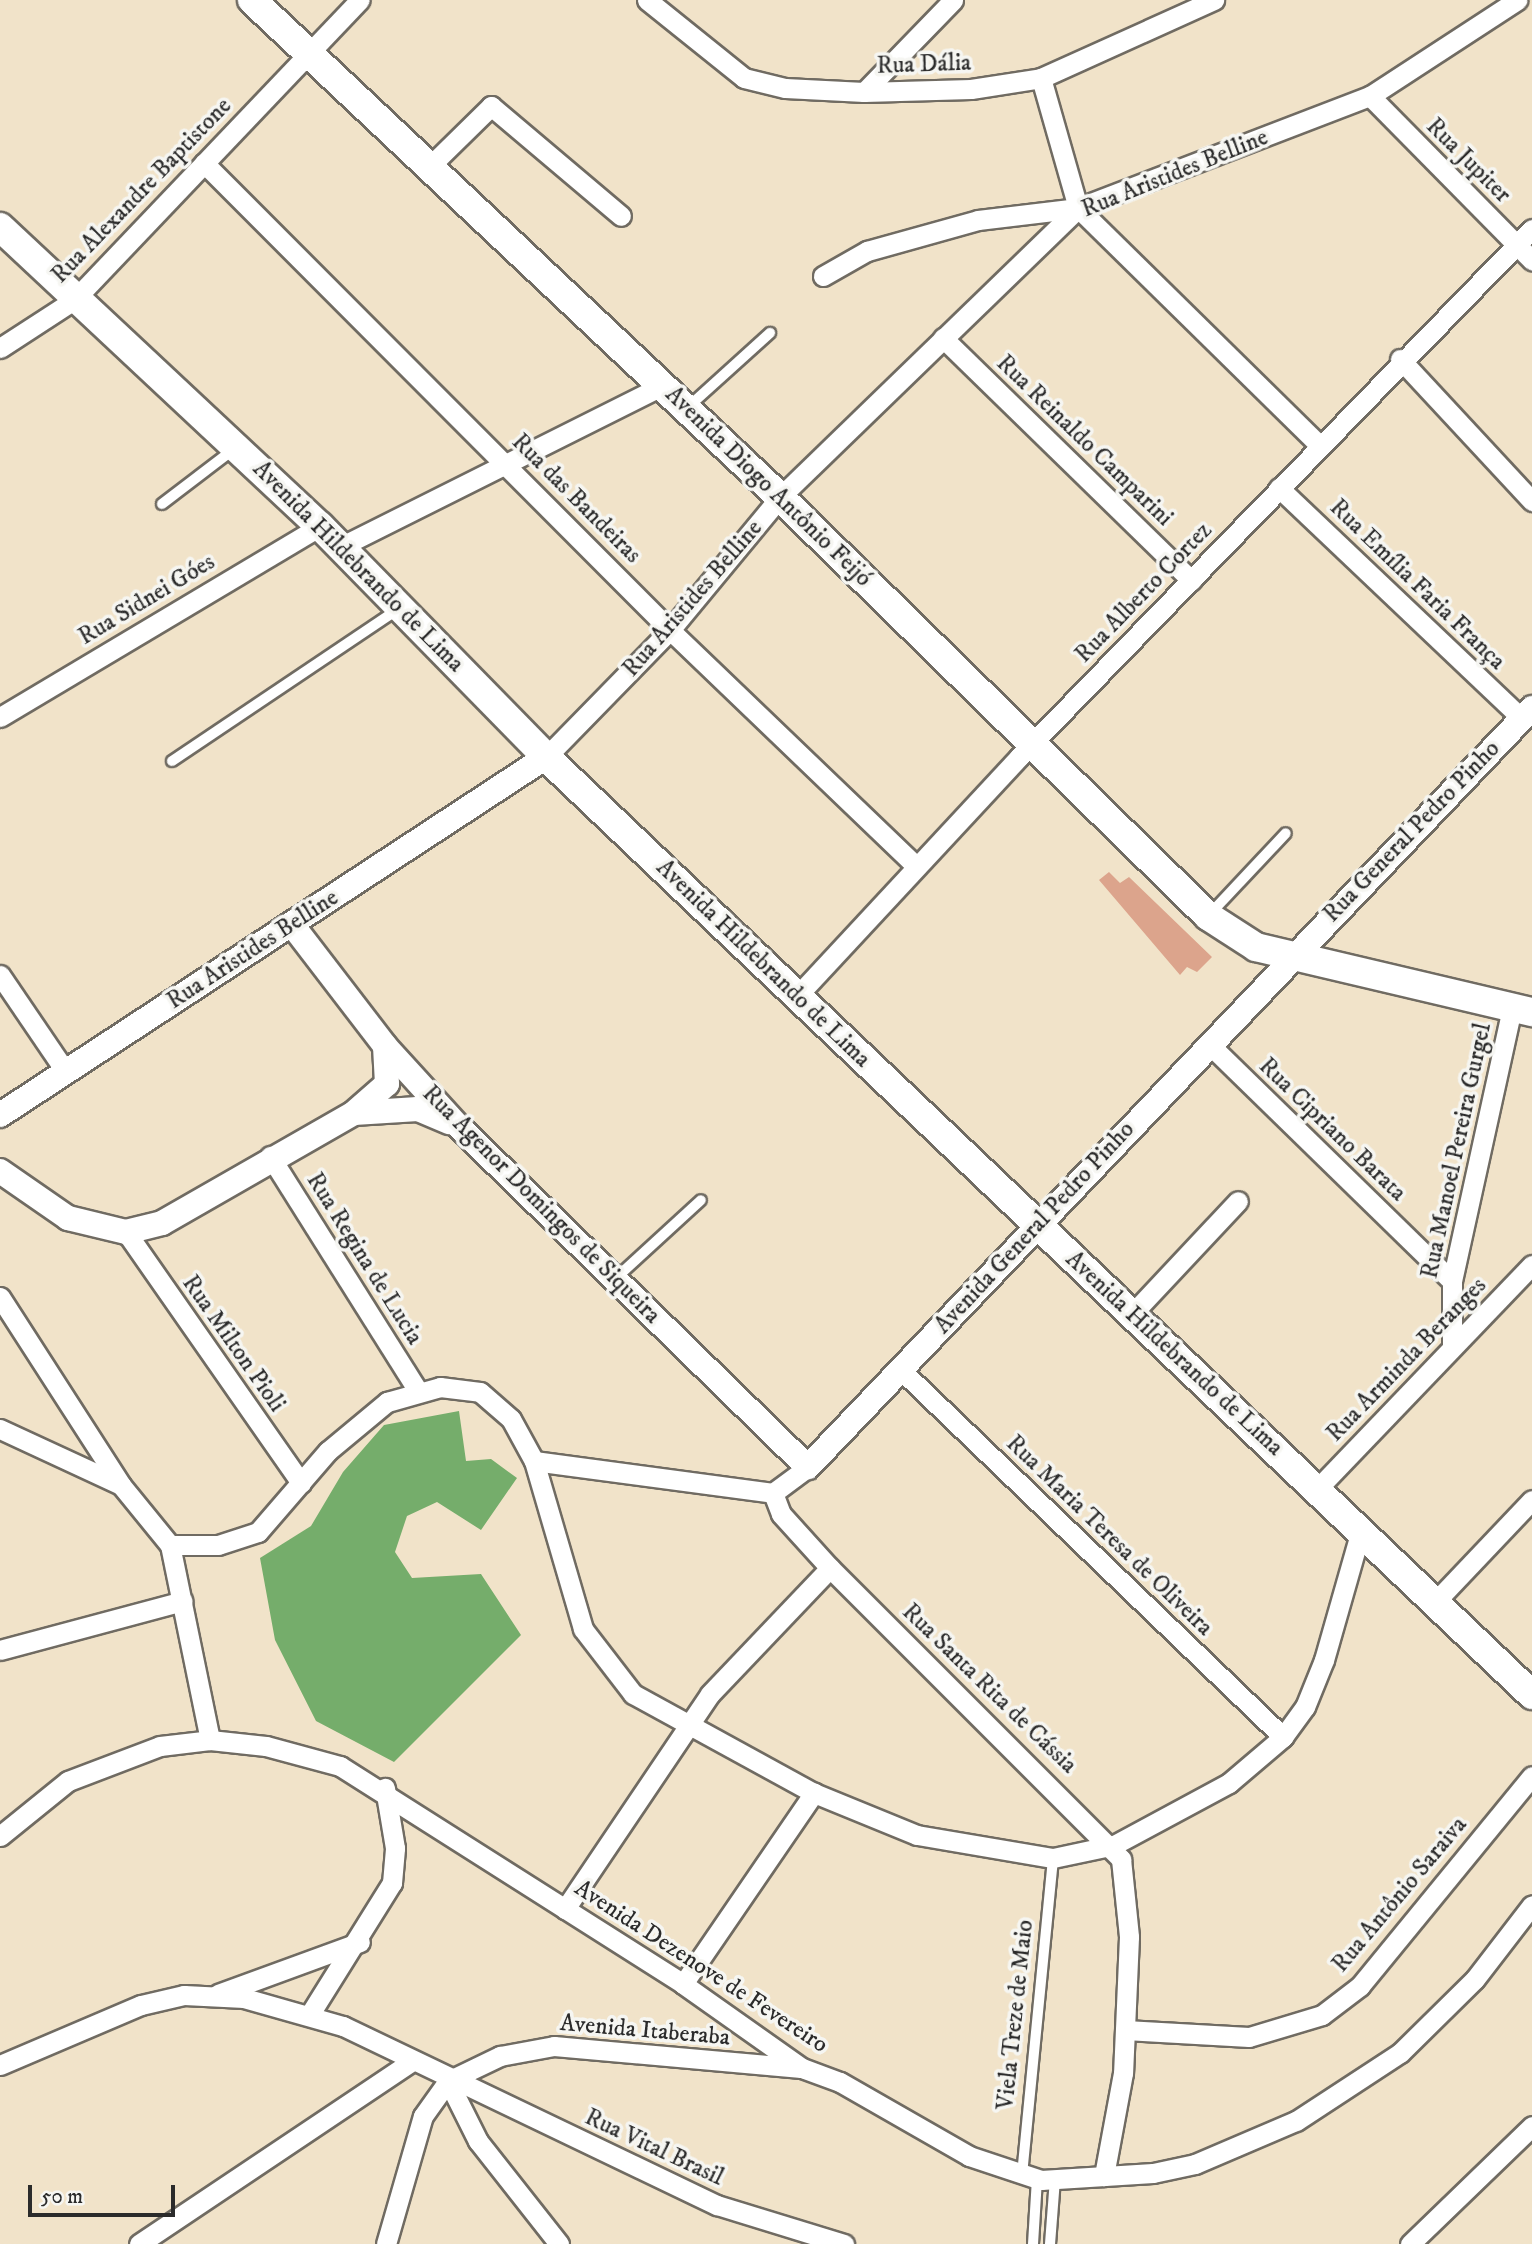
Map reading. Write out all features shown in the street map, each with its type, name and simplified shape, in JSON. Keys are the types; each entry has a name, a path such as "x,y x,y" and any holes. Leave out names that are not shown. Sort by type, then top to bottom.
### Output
{"main road":[{"name":"Avenida Diogo Antônio Feijó","path":"252,0 427,169 780,497 1208,916 1256,947 1522,1010"},
{"name":"Avenida Hildebrando de Lima","path":"0,227 74,300 320,526 546,757 1532,1695"}],"street":[{"name":"Rua Alexandre Baptistone","path":"0,348 74,300 359,0"},
{"name":"Rua Dália","path":"647,0 668,7 744,78 785,88 864,92 971,89 1041,78 1214,0"},
{"path":"864,92 953,0"},
{"name":"Rua Aristides Belline","path":"3,1116 546,757 670,630 780,497 1078,208 1370,96 1517,0"},
{"path":"1041,78 1078,208 1319,445"},
{"name":"Rua Jupiter","path":"1370,96 1532,260"},
{"path":"427,169 492,106 621,216"},
{"name":"Rua das Bandeiras","path":"204,163 670,630 916,866"},
{"path":"823,276 867,251 978,220 1078,208"},
{"name":"Rua Alberto Cortez","path":"797,996 1033,742 1400,359 1532,229"},
{"name":"Rua Reinaldo Camparini","path":"943,338 1191,580"},
{"path":"1400,359 1532,501"},
{"path":"340,547 661,386"},
{"name":"Rua Emília Faria França","path":"1279,488 1527,713"},
{"name":"Rua Sidnei Góes","path":"0,717 320,526"},
{"name":"Rua General Pedro Pinho","path":"1292,957 1527,713"},
{"name":"Rua Agenor Domingos de Siqueira","path":"293,926 384,1046 456,1125 808,1467"},
{"name":"Avenida General Pedro Pinho","path":"773,1493 808,1467 1292,957"},
{"path":"0,975 66,1072"},
{"name":"Rua Manoel Pereira Gurgel","path":"1452,1346 1452,1281 1522,1010"},
{"name":"Rua Cipriano Barata","path":"1209,1044 1452,1281"},
{"path":"0,1170 68,1218 126,1232 162,1223 270,1156 354,1113 387,1084 384,1046"},
{"path":"354,1113 418,1109 456,1125"},
{"name":"Rua Regina de Lucia","path":"270,1156 417,1389"},
{"path":"1131,1315 1238,1201"},
{"name":"Rua Milton Pioli","path":"126,1232 301,1483"},
{"name":"Rua Arminda Beranges","path":"1318,1489 1532,1265"},
{"path":"0,1297 121,1485 170,1545 210,1740"},
{"name":"Rua Maria Teresa de Oliveira","path":"901,1370 1283,1737"},
{"path":"170,1545 242,1541 267,1523 354,1426 417,1389 468,1387 492,1399 534,1461 589,1642 634,1694 685,1726 814,1794 917,1835 1053,1858 1114,1845 1229,1783 1283,1737 1305,1707 1324,1660 1361,1530"},
{"path":"0,1429 121,1485"},
{"path":"534,1461 773,1493"},
{"name":"Rua Santa Rita de Cássia","path":"773,1493 781,1514 830,1568 1114,1845 1126,1879 1129,1937 1125,2030 1104,2176"},
{"path":"1436,1601 1532,1500"},
{"path":"565,1909 685,1726 830,1568"},
{"path":"0,1650 183,1601"},
{"name":"Avenida Dezenove de Fevereiro","path":"0,1836 92,1767 150,1749 210,1740 295,1752 385,1788 565,1909 684,1984 802,2068 840,2082 969,2155 1038,2178 1104,2176 1195,2164 1251,2143 1330,2100 1409,2044 1475,1979 1532,1905"},
{"name":"Rua Antônio Saraiva","path":"1125,2030 1249,2038 1322,2015 1360,1986 1532,1776"},
{"path":"310,2014 360,1942 392,1883 395,1848 385,1788"},
{"path":"684,1984 814,1794"},
{"path":"0,2066 129,2008 218,1994 360,1942"},
{"name":"Rua Vital Brasil","path":"218,1994 310,2014 716,2206 844,2244"},
{"name":"Avenida Itaberaba","path":"448,2081 500,2056 554,2046 802,2068"},
{"path":"139,2244 412,2061"},
{"path":"386,2244 410,2147 448,2081"},
{"path":"448,2081 478,2141 559,2244"},
{"path":"1410,2244 1532,2126"}],"lane":[{"path":"686,410 770,333"},
{"path":"162,504 237,447"},
{"path":"172,761 400,608"},
{"path":"1208,916 1286,833"},
{"path":"614,1280 701,1200"},
{"name":"Viela Treze de Maio","path":"1038,2178 1053,1858"},
{"path":"1033,2244 1038,2178"},
{"path":"1038,2178 1050,2244"}],"green space":[{"path":"459,1411 466,1461 491,1459 517,1478 481,1530 437,1502 407,1516 395,1552 412,1578 481,1574 521,1635 394,1762 316,1721 275,1640 260,1558 311,1526 343,1472 384,1425"}],"building":[{"path":"1109,872 1120,883 1129,877 1212,957 1197,972 1187,967 1180,975 1099,880"}]}
